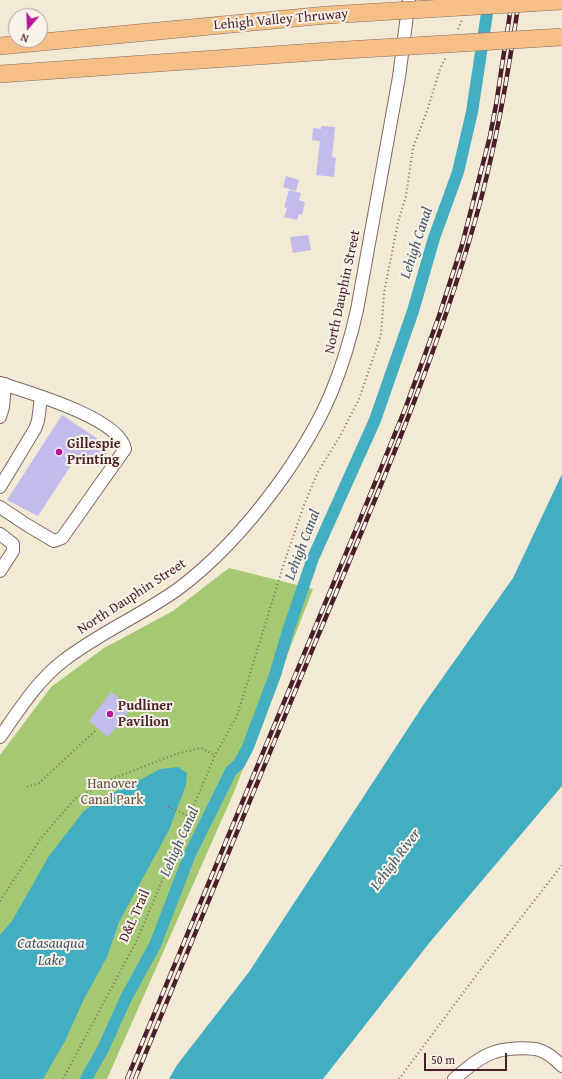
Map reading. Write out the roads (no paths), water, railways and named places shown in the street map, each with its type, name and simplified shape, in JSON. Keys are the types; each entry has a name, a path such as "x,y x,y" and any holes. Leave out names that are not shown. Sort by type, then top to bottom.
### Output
{"highway":[{"name":"Lehigh Valley Thruway","path":"0,46 327,15 562,1"},
{"path":"0,74 329,51 562,37"}],"street":[{"name":"North Dauphin Street","path":"0,737 29,695 47,675 63,661 79,649 143,612 178,589 216,558 256,515 288,471 309,438 329,398 342,365 357,310 399,77 409,0"},
{"path":"0,417 3,407 2,384 65,405 94,419 118,435 124,443 125,449 62,538 54,540 0,508"},
{"path":"0,487 35,429 38,421 41,397"},
{"path":"0,534 13,544 13,551 0,571"},
{"path":"454,1079 469,1067 493,1052 518,1048 539,1050 562,1066"}],"water":[{"name":"Lehigh River","path":"562,474 562,786 430,942 323,1079 169,1079 177,1065 249,972 424,704 513,578"},
{"name":"Catasauqua Lake","path":"178,767 187,773 186,785 169,830 119,922 107,957 83,1001 65,1041 43,1079 0,1079 0,935 12,921 49,856 83,812 102,797 127,787 160,769"}],"waterway":[{"name":"Lehigh Canal","path":"86,1079 103,1049 126,998 155,945 190,854 231,771 239,764 248,747 275,675 288,631 313,558 375,420 413,311 434,238 458,172 472,112 489,0"}],"railway":[{"path":"127,1079 361,517 405,409 439,316 462,245 490,136 512,0"},
{"path":"135,1079 403,431 442,327 475,221 489,166 506,83 519,0"}],"place":[{"name":"Gillespie Printing","path":"59,452"},
{"name":"Pudliner Pavilion","path":"110,714"}],"park label":[{"name":"Hanover Canal Park","path":"112,792"}]}
